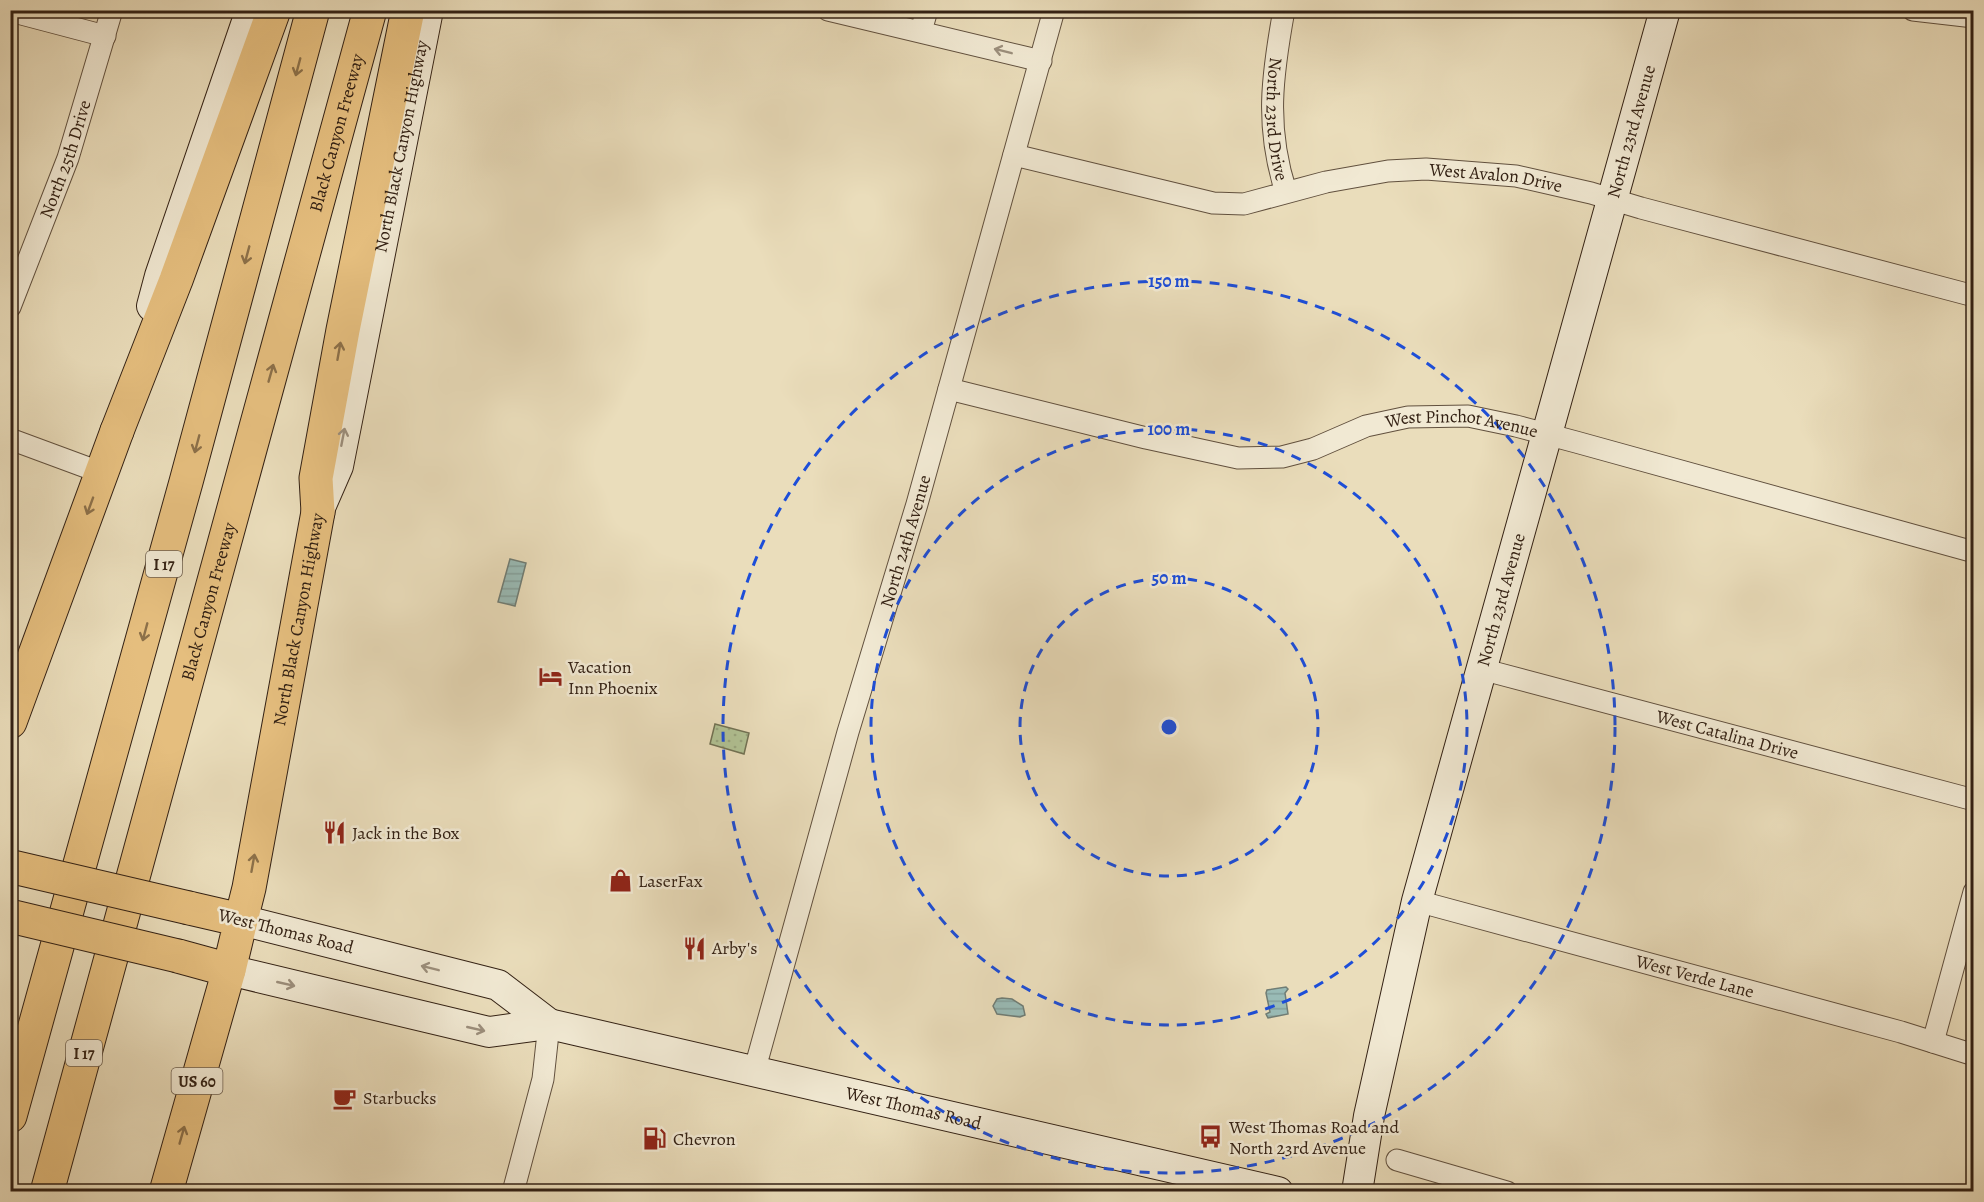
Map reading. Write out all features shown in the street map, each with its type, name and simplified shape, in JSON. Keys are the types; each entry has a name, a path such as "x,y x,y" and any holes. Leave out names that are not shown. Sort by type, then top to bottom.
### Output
{"main road":[{"path":"117,431 160,276 251,10"},
{"path":"10,722 117,431 176,280 274,10"},
{"name":"I 17","path":"10,1116 186,482 313,10"},
{"path":"27,1191 348,10"},
{"name":"Black Canyon Freeway","path":"47,1191 370,10"},
{"path":"318,512 316,478 318,466 408,10"},
{"name":"North Black Canyon Highway","path":"166,1191 229,970 249,888 318,512 338,466 428,10"},
{"name":"North 23rd Avenue","path":"1357,1191 1369,1116 1417,901 1665,10"},
{"name":"West Thomas Road","path":"12,867 241,920 498,985 549,1024"},
{"name":"West Thomas Road","path":"10,916 489,1032 549,1024 1278,1191"}],"street":[{"path":"10,10 105,36"},
{"name":"North 25th Drive","path":"10,307 17,270 68,158 112,10"},
{"path":"828,10 1041,61"},
{"path":"921,31 927,10"},
{"name":"North 24th Avenue","path":"754,1072 848,732 917,504 1054,10"},
{"name":"North 23rd Drive","path":"1284,10 1273,69 1271,106 1279,171 1286,192"},
{"path":"1913,10 1974,17"},
{"name":"West Avalon Drive","path":"1014,155 1213,203 1244,204 1326,182 1388,171 1426,169 1516,176 1974,296"},
{"name":"West Pinchot Avenue","path":"949,388 1146,438 1238,458 1282,457 1313,449 1366,426 1408,417 1468,416 1516,426 1974,552"},
{"path":"10,439 102,473"},
{"name":"West Catalina Drive","path":"1481,669 1974,800"},
{"path":"1934,1042 1974,892"},
{"name":"West Verde Lane","path":"1417,901 1934,1042 1974,1055"},
{"path":"513,1191 543,1078 549,1024"},
{"path":"1397,1160 1507,1191"}],"green space":[{"path":"715,724 749,733 744,754 710,744"}],"water":[{"path":"510,559 526,563 515,606 498,602"},
{"path":"1286,987 1288,989 1285,993 1288,1014 1268,1018 1266,1014 1270,1012 1267,990"},
{"path":"997,999 1012,999 1023,1006 1025,1015 1020,1017 997,1014 993,1006"}],"place":[{"name":"Vacation Inn Phoenix","path":"550,677"},
{"name":"Jack in the Box","path":"334,833"},
{"name":"LaserFax","path":"620,881"},
{"name":"Arby's","path":"694,948"},
{"name":"Starbucks","path":"345,1098"},
{"name":"West Thomas Road and North 23rd Avenue","path":"1211,1137"},
{"name":"Chevron","path":"655,1139"}]}
